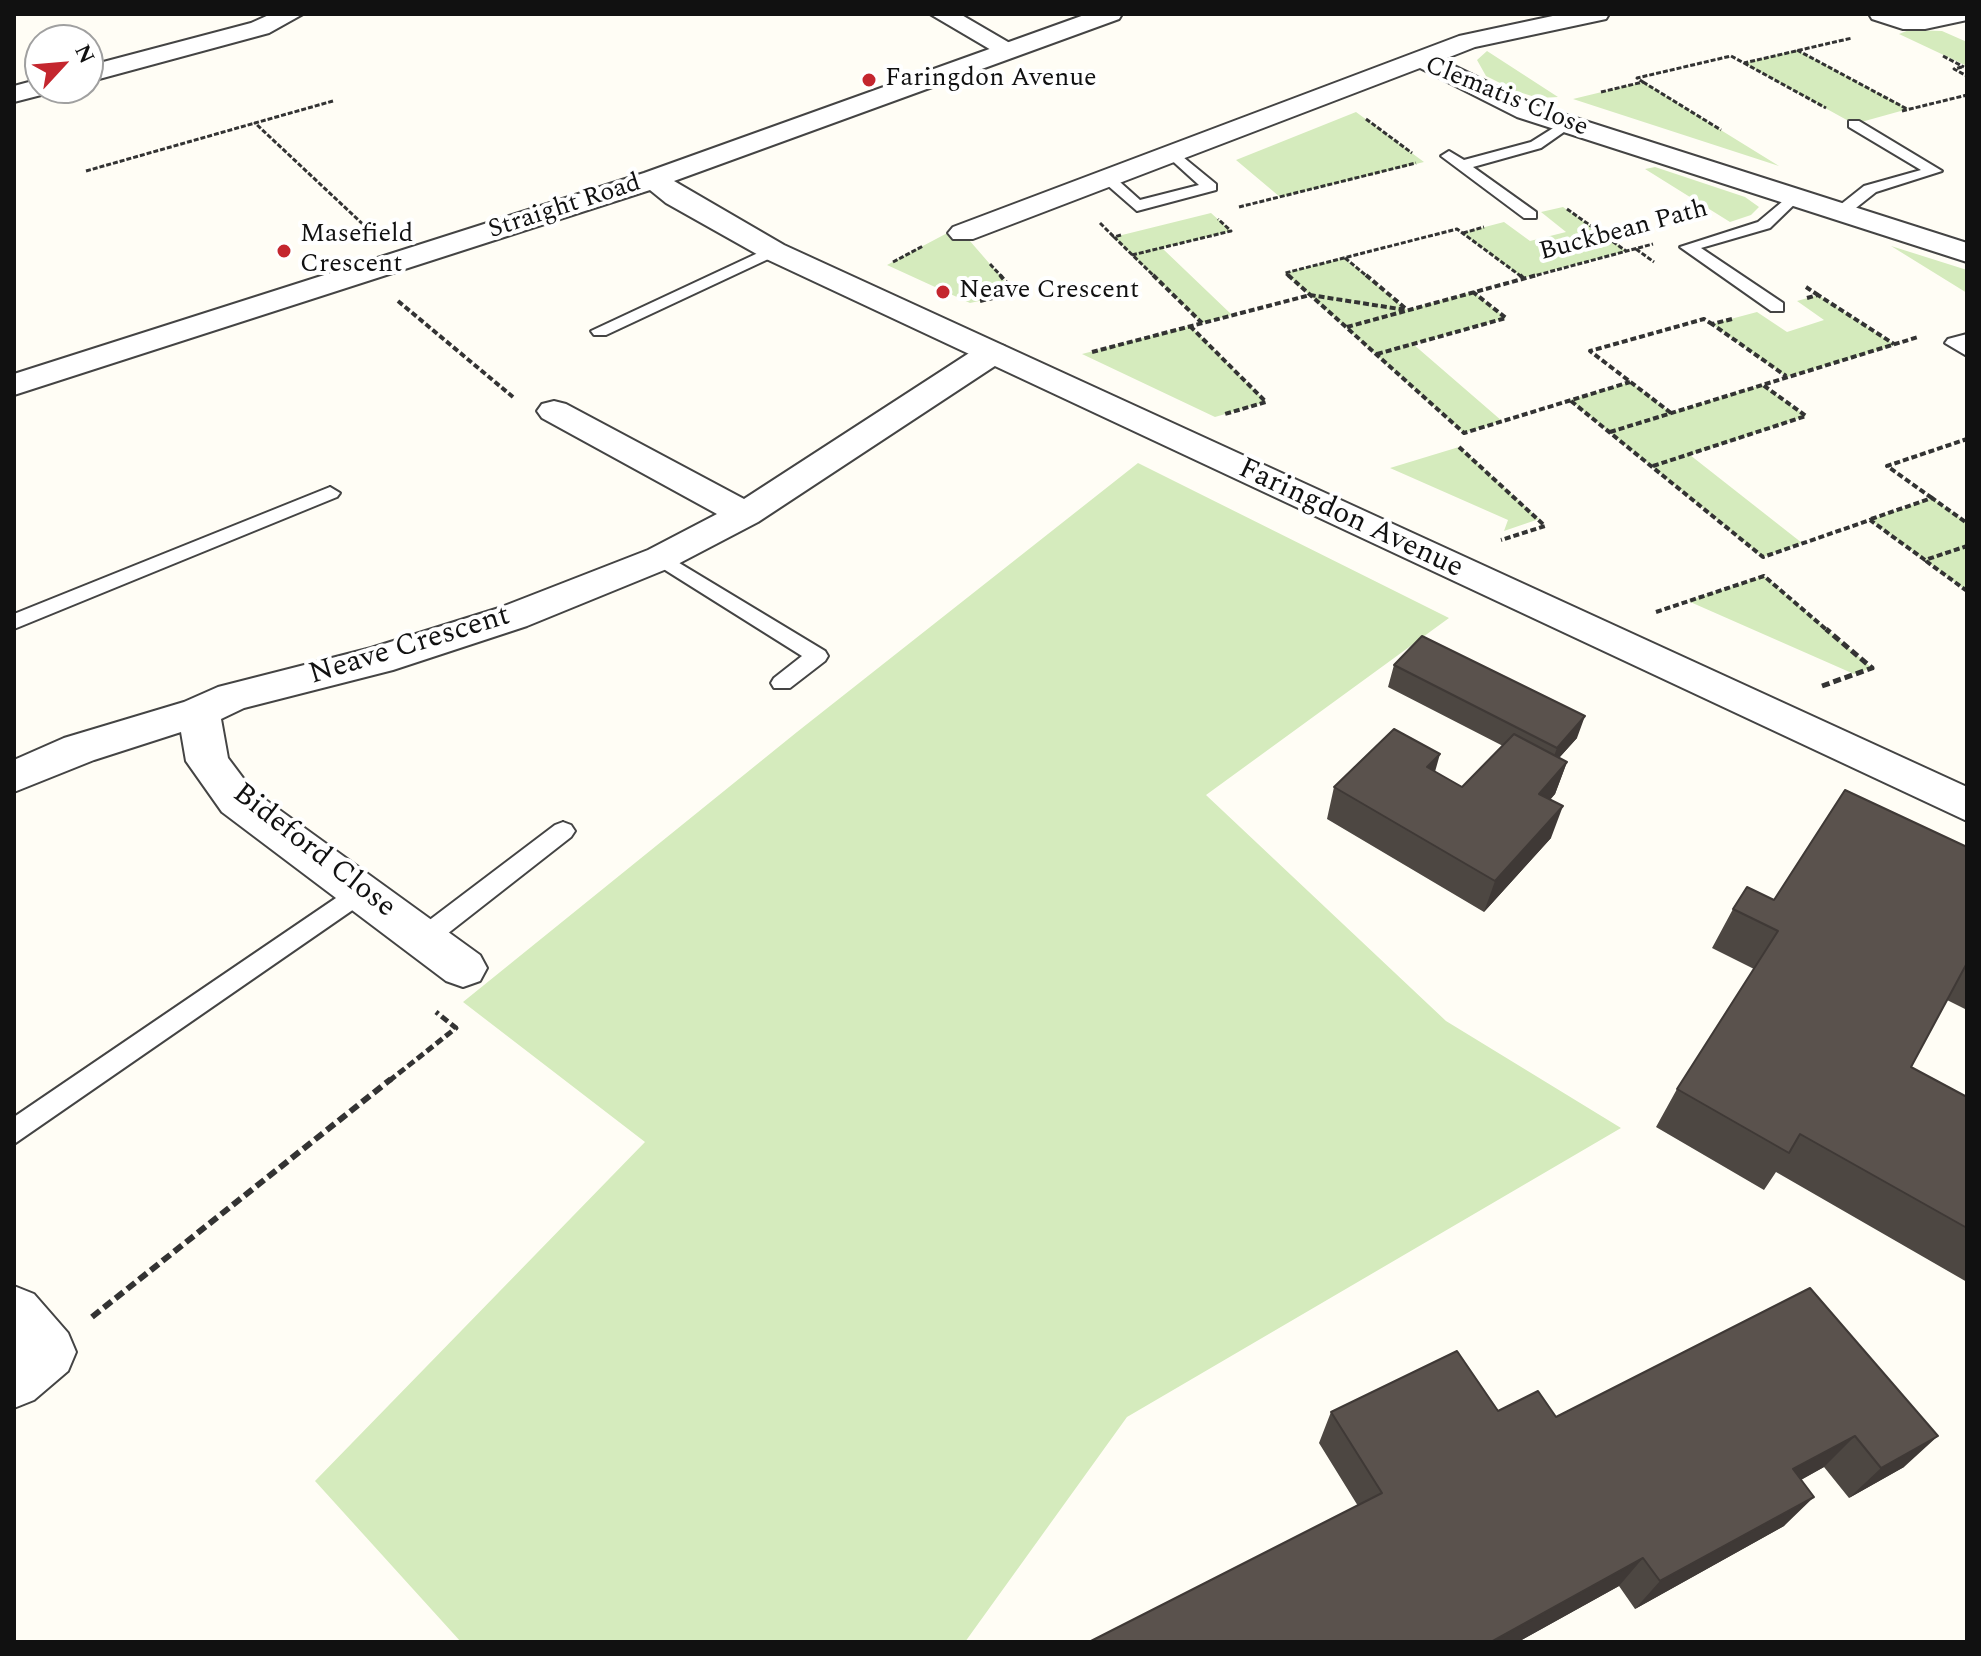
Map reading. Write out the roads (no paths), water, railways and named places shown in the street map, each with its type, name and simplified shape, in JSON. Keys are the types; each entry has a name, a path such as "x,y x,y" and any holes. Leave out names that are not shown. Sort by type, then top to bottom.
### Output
{"street":[{"path":"104,70 260,28 291,14"},
{"path":"942,14 1007,49"},
{"name":"Straight Road","path":"14,385 654,179 1110,14"},
{"path":"1421,59 1468,41 1597,14"},
{"path":"1892,18 1925,22 1960,14"},
{"name":"Clematis Close","path":"963,233 1327,92 1421,59 1526,111 1967,253"},
{"name":"Faringdon Avenue","path":"654,179 676,197 773,251 1967,805"},
{"name":"Neave Crescent","path":"14,777 79,749 199,712 232,697 379,660 513,617 661,558 745,514 1009,362"},
{"path":"554,411 745,514"},
{"name":"Bideford Close","path":"199,712 207,761 237,801 463,968"}],"lane":[{"path":"1530,215 1455,161 1536,145 1566,124"},
{"path":"1841,212 1870,189 1934,171 1854,124"},
{"path":"1106,177 1137,206 1210,187 1172,153"},
{"path":"1777,307 1688,247 1764,225 1795,196"},
{"path":"600,331 773,251"},
{"path":"14,622 330,493"},
{"path":"661,558 817,656 782,683"},
{"path":"424,938 563,831"},
{"path":"14,1132 361,891"}],"place":[{"name":"Faringdon Avenue","path":"869,80"},
{"name":"Masefield Crescent","path":"284,251"},
{"name":"Neave Crescent","path":"943,292"}]}
